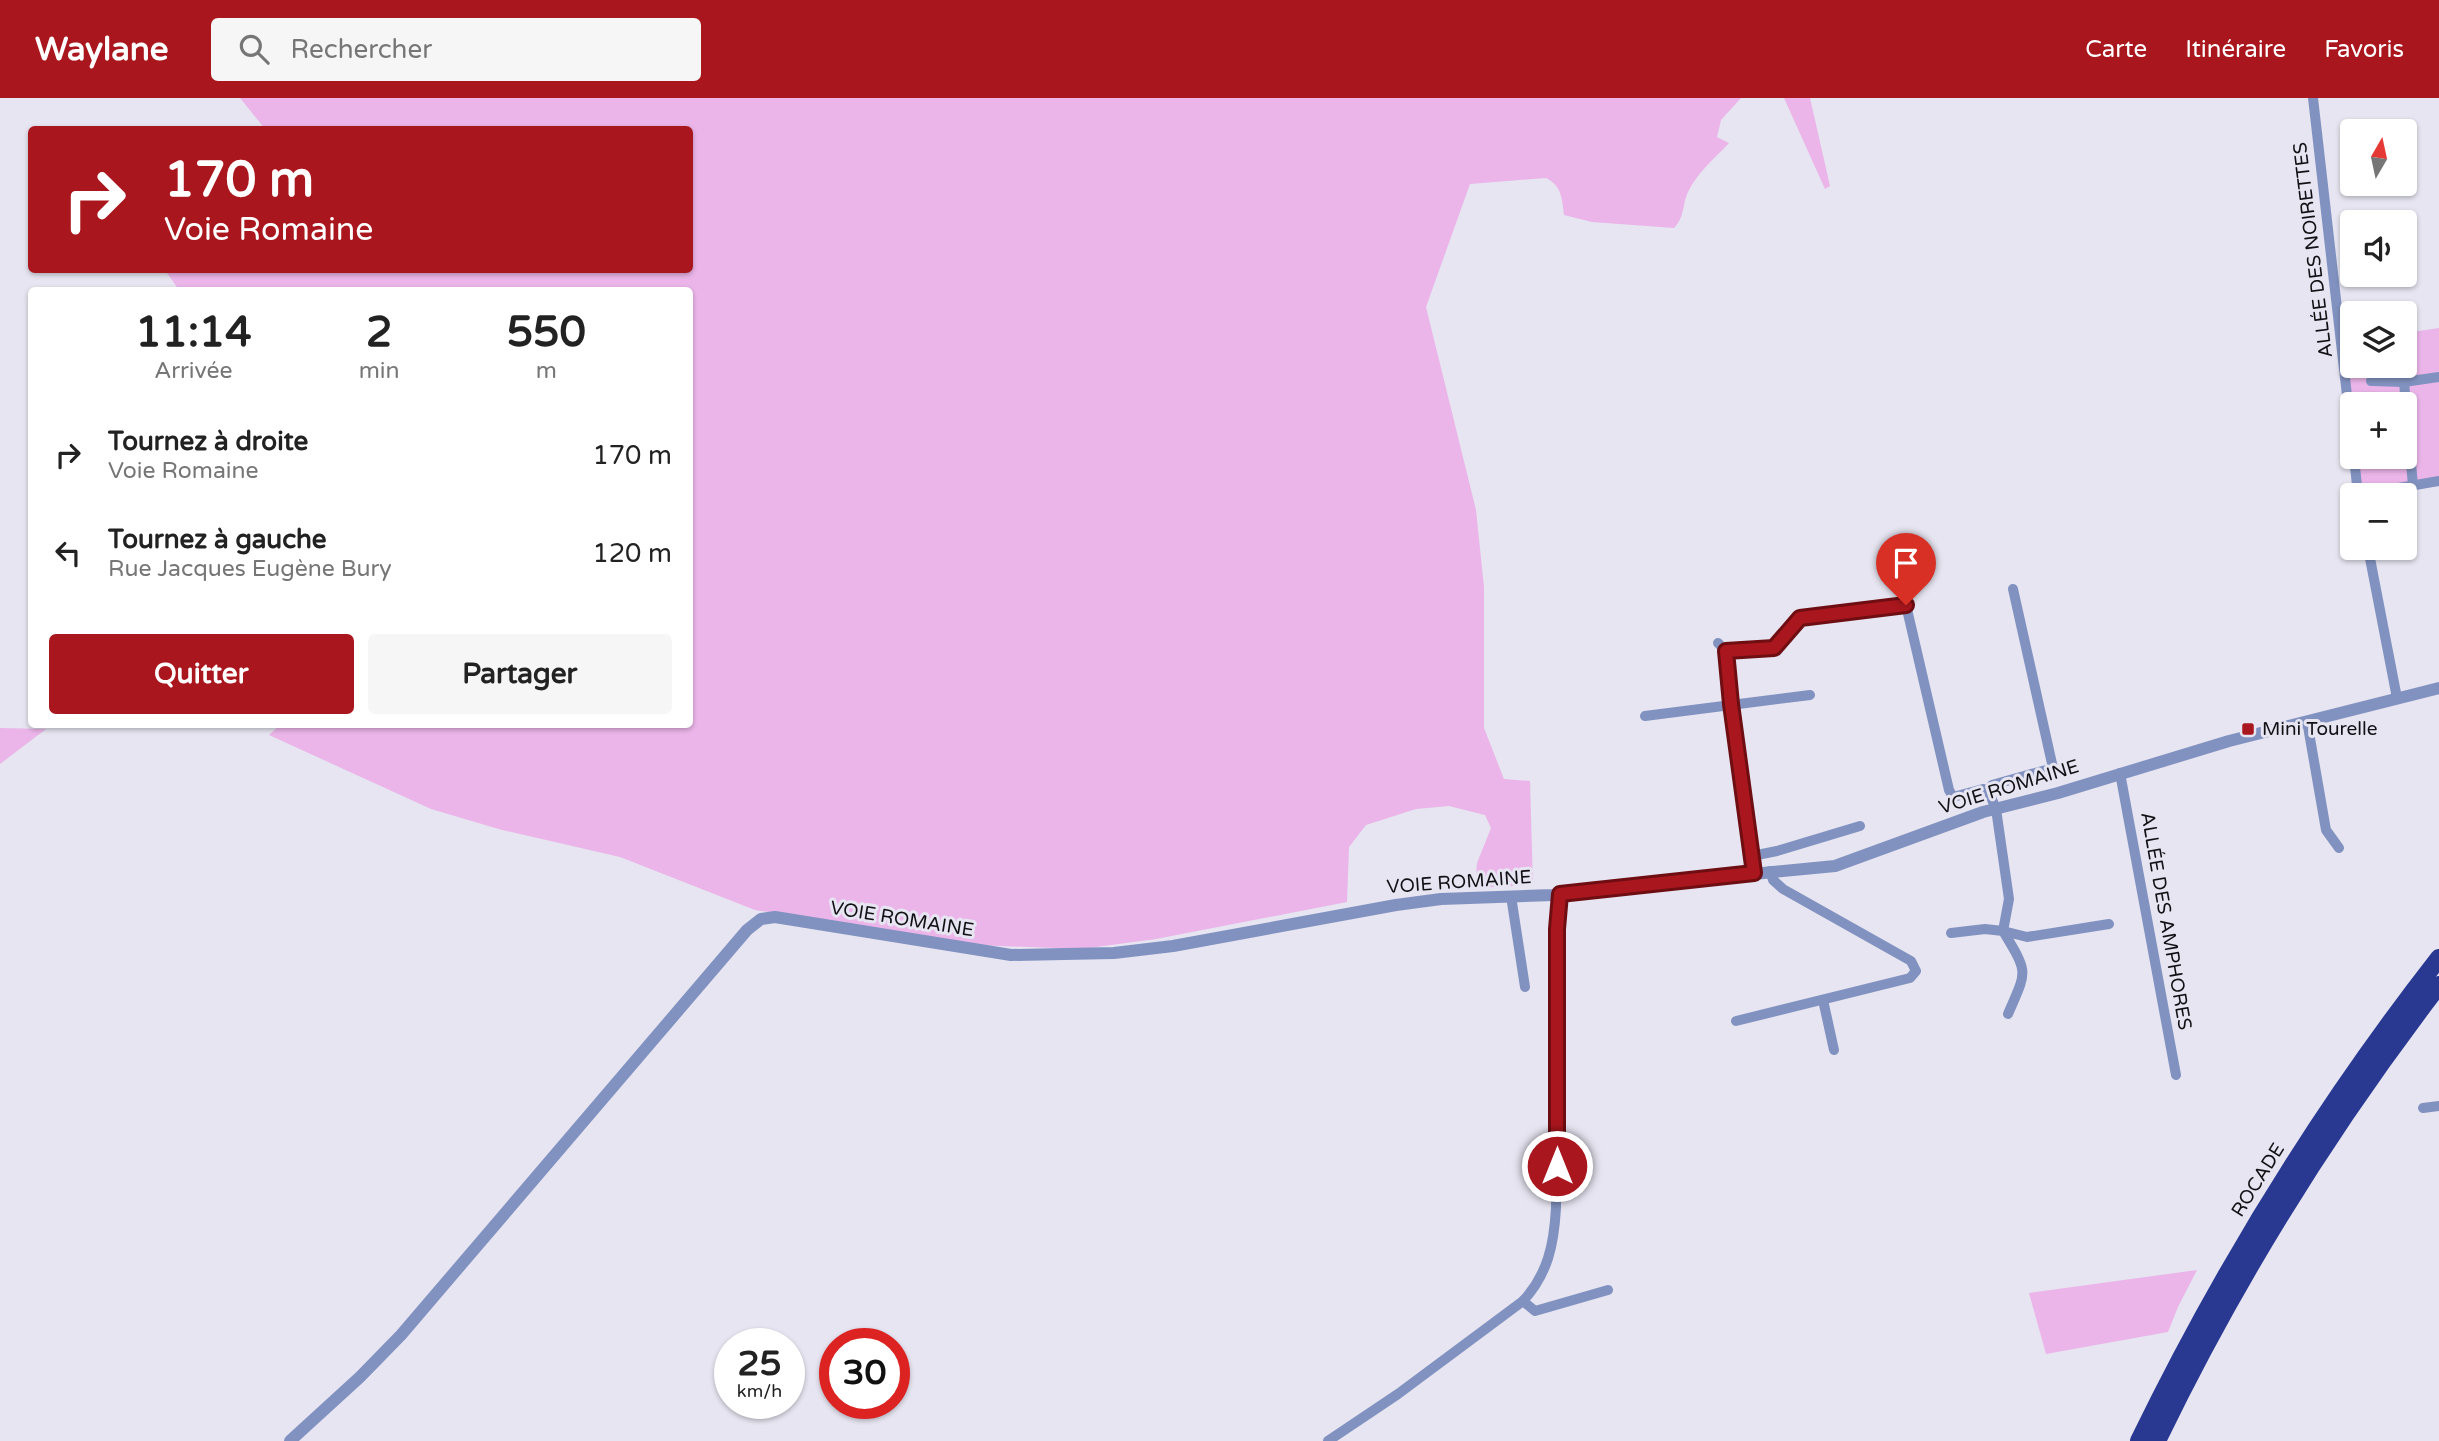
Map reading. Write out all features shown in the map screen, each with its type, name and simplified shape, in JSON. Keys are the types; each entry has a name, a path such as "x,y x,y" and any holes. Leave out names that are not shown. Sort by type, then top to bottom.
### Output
{"highway":[{"name":"ROCADE","path":"2138,1441 2208,1306 2274,1193 2353,1074 2439,958"},
{"path":"2157,1441 2222,1314 2288,1202 2353,1103 2439,985"}],"street":[{"name":"ALLÉE DES NOIRETTES","path":"2313,98 2347,392"},
{"path":"2371,381 2404,382 2439,377"},
{"path":"2404,382 2413,483"},
{"path":"2417,485 2439,481"},
{"path":"2370,560 2397,698"},
{"path":"1988,790 1992,785 2053,768 2013,589"},
{"path":"1754,873 1722,647 1774,648 1800,618 1906,605 1950,790 1954,797 1988,790"},
{"name":"VOIE ROMAINE","path":"290,1441 374,1364 401,1335 756,922 775,917 1011,955 1067,955 1173,946 1405,904 1560,894 1770,871 1815,869 1854,861 1915,836 1996,809 2229,741 2439,688"},
{"path":"1645,716 1810,695"},
{"path":"2307,721 2326,830 2339,848"},
{"name":"ALLÉE DES AMPHORES","path":"2120,773 2176,1075"},
{"path":"1988,790 1996,809 2008,899 2003,932 2022,962 2024,977 2008,1014"},
{"path":"1752,856 1860,826"},
{"path":"1736,1021 1910,978 1916,971 1910,961 1783,889 1773,880 1770,871"},
{"path":"1331,1440 1523,1301 1537,1286 1546,1267 1554,1241 1557,1166 1557,929 1560,894"},
{"path":"1511,896 1525,987"},
{"path":"1951,933 1985,929 2027,937 2109,925"},
{"path":"1823,1000 1834,1050"},
{"path":"2423,1108 2439,1106"},
{"path":"1523,1301 1535,1311 1608,1290"}],"shaded area":[{"path":"240,98 1741,98 1721,120 1717,137 1729,143 1696,178 1686,197 1680,220 1674,228 1592,222 1564,215 1558,189 1546,178 1470,184 1426,307 1476,510 1484,587 1484,728 1504,779 1530,781 1533,885 1475,888 1477,863 1491,828 1485,815 1449,806 1416,809 1366,825 1349,847 1347,902 1156,939 1081,949 974,945 755,910 620,857 502,830 431,809 269,735 277,728 693,728 693,287 177,287 167,273 693,273 693,126 263,126"},
{"path":"1784,98 1810,98 1830,186 1825,189"},
{"path":"2439,328 2439,486 2417,489 2417,483 2361,483 2359,469 2417,469 2417,392 2351,392 2349,378 2417,378 2417,331"},
{"path":"0,728 46,729 0,764"},
{"path":"2197,1270 2168,1332 2046,1354 2029,1293"}],"place":[{"name":"Mini Tourelle","path":"2248,729"}],"route":[{"path":"1557,1166 1557,929 1560,894 1754,873 1726,651 1774,648 1800,618 1906,605"}]}
